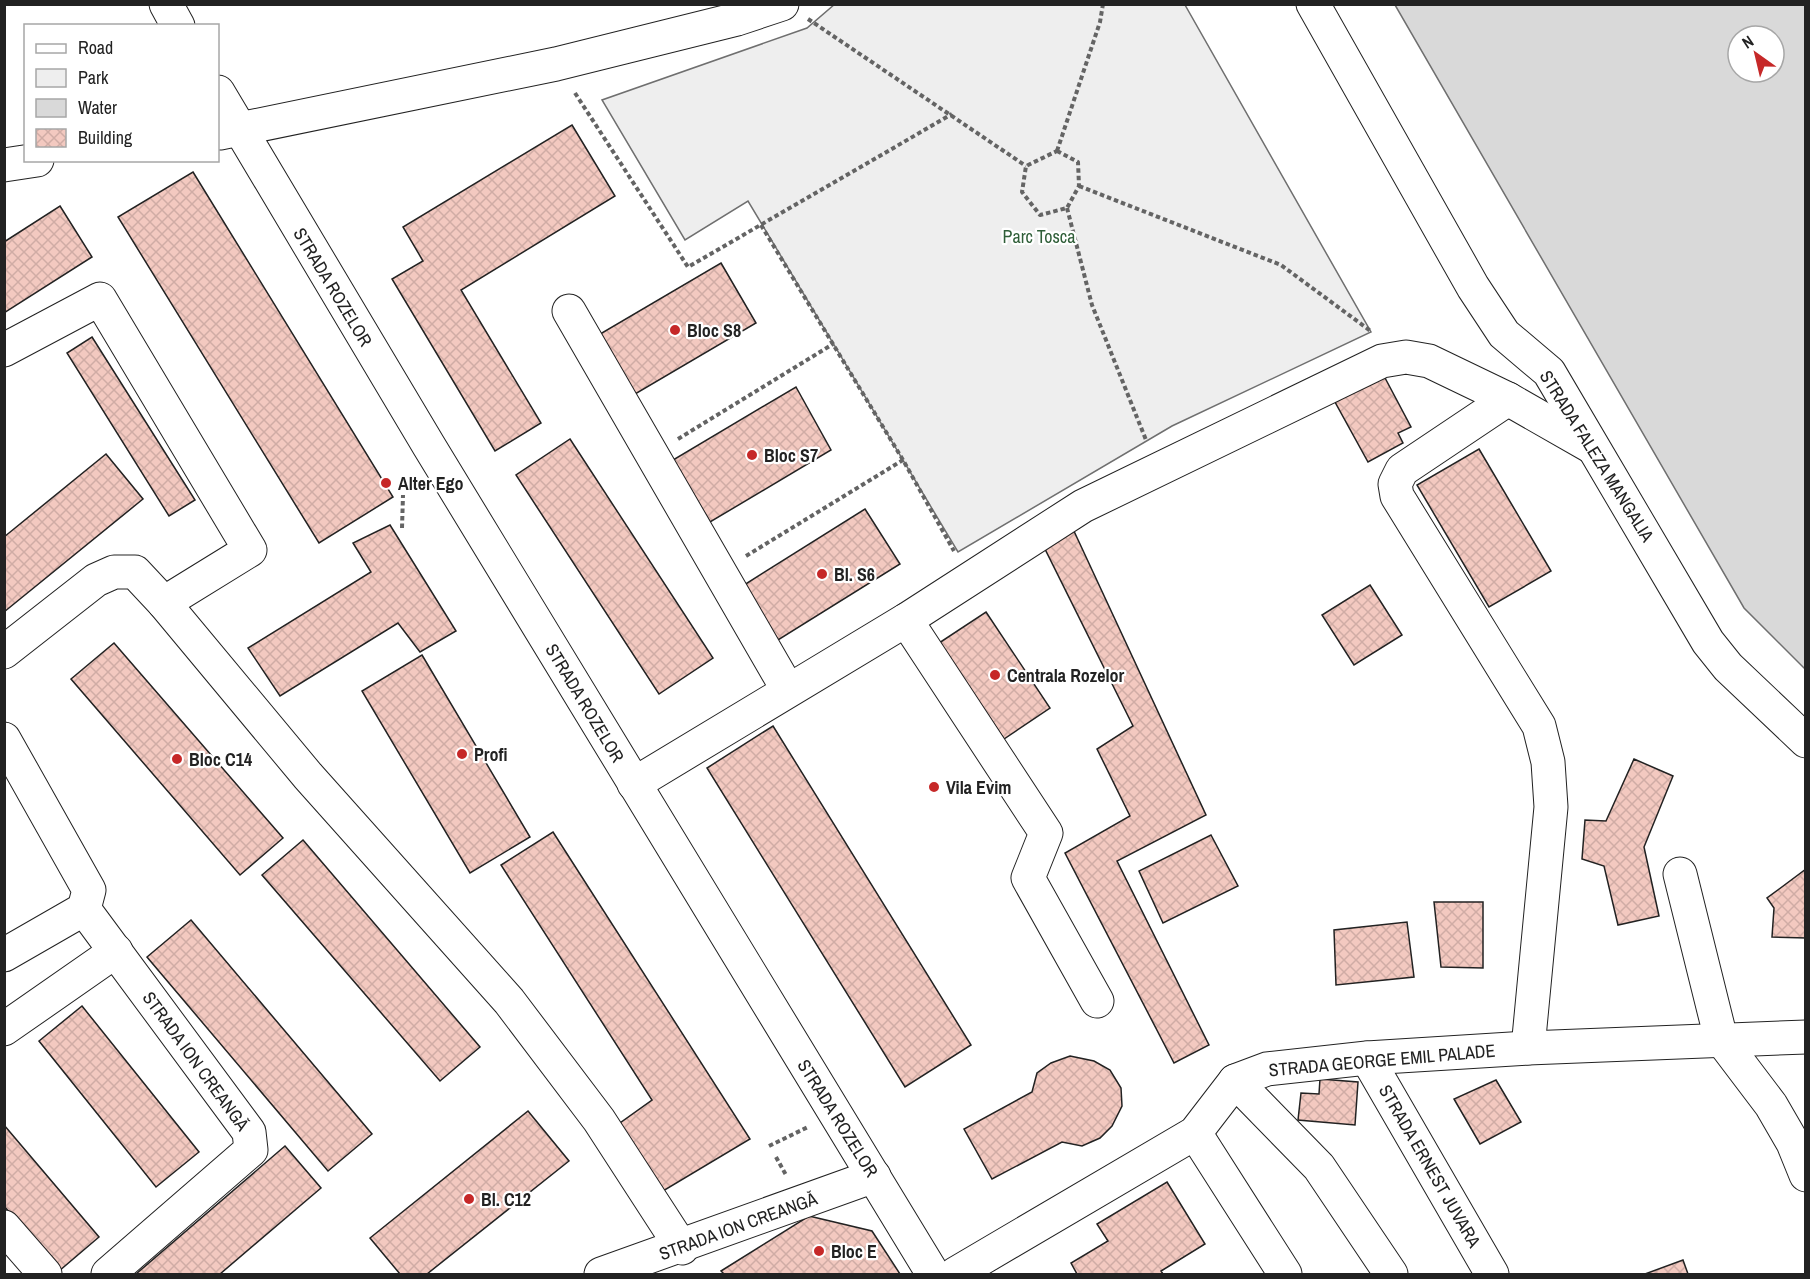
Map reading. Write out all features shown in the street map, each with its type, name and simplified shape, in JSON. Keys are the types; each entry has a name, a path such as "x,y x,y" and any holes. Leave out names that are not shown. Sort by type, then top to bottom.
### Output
{"street":[{"path":"166,4 177,24"},
{"name":"STRADA FALEZA MANGALIA","path":"1312,7 1473,287 1504,334 1549,372 1708,642 1728,667 1806,741"},
{"path":"228,131 556,64 735,12 794,11"},
{"name":"STRADA ROZELOR","path":"219,96 228,131 634,784 933,1275"},
{"path":"4,165 24,162"},
{"path":"4,350 100,299 250,550 164,603"},
{"path":"569,311 788,690"},
{"path":"634,784 906,620 1083,506 1382,361 1406,357 1429,361 1508,399 1592,447"},
{"path":"1508,399 1402,470 1395,484 1397,496 1539,726 1548,762 1551,807 1528,1048"},
{"path":"4,652 96,580 114,572 135,572 164,603 308,776 509,1001 598,1120 682,1248"},
{"path":"906,620 1046,834 1028,878 1097,1001"},
{"name":"STRADA ION CREANGĂ","path":"4,739 86,900 116,951 249,1132 251,1150 108,1275"},
{"path":"1680,874 1721,1039 1771,1105 1793,1143 1806,1174"},
{"path":"4,955 86,900"},
{"path":"4,1029 116,951"},
{"name":"STRADA GEORGE EMIL PALADE","path":"1235,1081 1267,1069 1367,1058 1528,1048 1806,1037"},
{"name":"STRADA ERNEST JUVARA","path":"1367,1058 1492,1275"},
{"path":"955,1275 1195,1133 1235,1081 1319,1167 1391,1275"},
{"path":"1771,1105 1806,1128"},
{"path":"1195,1133 1285,1275"},
{"name":"STRADA ION CREANGĂ","path":"601,1275 682,1248 874,1176"},
{"path":"4,1227 45,1275"}],"path":[{"path":"1026,166 1057,150 1100,22 1103,4"},
{"path":"794,11 952,114 1026,166"},
{"path":"556,64 688,267 952,114"},
{"path":"1057,150 1077,162 1079,186 1067,208 1092,305 1157,469"},
{"path":"1026,166 1022,192 1040,215 1067,208"},
{"path":"1079,186 1281,265 1406,357"},
{"path":"761,225 903,460 969,578"},
{"path":"652,455 833,344"},
{"path":"720,572 903,460"},
{"path":"402,528 404,495"},
{"path":"769,1146 815,1124"},
{"path":"776,1157 788,1178"}],"green space":[{"name":"Parc Tosca","path":"835,4 1185,5 1371,332 1172,426 958,552 748,201 685,240 602,100 807,28"}],"water":[{"path":"1395,5 1805,5 1805,669 1744,608"}],"building":[{"path":"572,125 615,196 461,290 541,423 495,451 392,279 423,261 403,227"},
{"path":"193,172 393,497 319,543 118,217"},
{"path":"60,206 92,257 4,313 4,242"},
{"name":"Bloc S8","path":"721,263 756,323 630,397 595,337"},
{"path":"92,337 195,500 169,516 67,353"},
{"path":"1384,376 1411,427 1398,433 1403,443 1368,462 1335,402"},
{"name":"Bloc S7","path":"796,387 831,450 710,522 673,460"},
{"path":"570,439 713,658 659,694 516,475"},
{"path":"1479,449 1551,571 1489,607 1417,485"},
{"path":"106,454 143,499 4,612 4,537"},
{"name":"Bl. S6","path":"865,509 900,564 778,640 744,585"},
{"path":"390,525 456,631 420,652 398,623 280,696 248,648 371,572 353,543"},
{"path":"1073,529 1206,815 1117,861 1209,1045 1174,1063 1065,853 1130,816 1097,749 1133,726 1042,543"},
{"path":"1370,585 1402,635 1354,665 1322,615"},
{"name":"Centrala Rozelor","path":"986,612 1050,708 1004,739 939,643"},
{"name":"Bloc C14","path":"114,643 283,838 240,875 71,679"},
{"path":"422,655 530,837 470,873 362,691"},
{"path":"773,726 971,1045 905,1087 707,768"},
{"path":"1634,759 1673,776 1644,847 1659,916 1618,925 1604,866 1582,859 1585,820 1606,821"},
{"path":"553,832 750,1139 663,1191 620,1123 652,1100 501,865"},
{"path":"1211,835 1238,886 1163,923 1139,871"},
{"path":"303,840 480,1047 440,1081 262,875"},
{"path":"1806,869 1806,938 1772,937 1774,908 1767,898"},
{"path":"1434,902 1483,902 1483,968 1441,967"},
{"path":"191,920 372,1134 328,1171 147,957"},
{"path":"1407,922 1414,977 1336,985 1334,930"},
{"path":"82,1006 199,1152 156,1187 39,1041"},
{"path":"1070,1056 1094,1061 1110,1070 1121,1088 1122,1106 1112,1126 1100,1138 1082,1146 1062,1142 992,1179 964,1129 1032,1092 1037,1073 1051,1063"},
{"path":"1320,1079 1358,1082 1355,1125 1298,1120 1301,1093 1319,1094"},
{"path":"1496,1080 1521,1122 1480,1144 1454,1099"},
{"name":"Bl. C12","path":"528,1111 569,1161 427,1274 400,1274 370,1238"},
{"path":"4,1125 99,1237 59,1271 4,1206"},
{"path":"285,1146 321,1188 220,1274 136,1274"},
{"path":"1167,1182 1205,1244 1161,1271 1163,1274 1077,1274 1071,1263 1108,1241 1097,1224"},
{"name":"Bloc E","path":"809,1216 872,1231 900,1274 724,1274 721,1271"},
{"path":"1683,1260 1688,1274 1645,1274"}],"place":[{"name":"Bloc S8","path":"675,330"},
{"name":"Bloc S7","path":"752,455"},
{"name":"Alter Ego","path":"386,483"},
{"name":"Bl. S6","path":"822,574"},
{"name":"Centrala Rozelor","path":"995,675"},
{"name":"Profi","path":"462,754"},
{"name":"Bloc C14","path":"177,759"},
{"name":"Vila Evim","path":"934,787"},
{"name":"Bl. C12","path":"469,1199"},
{"name":"Bloc E","path":"819,1251"}]}
